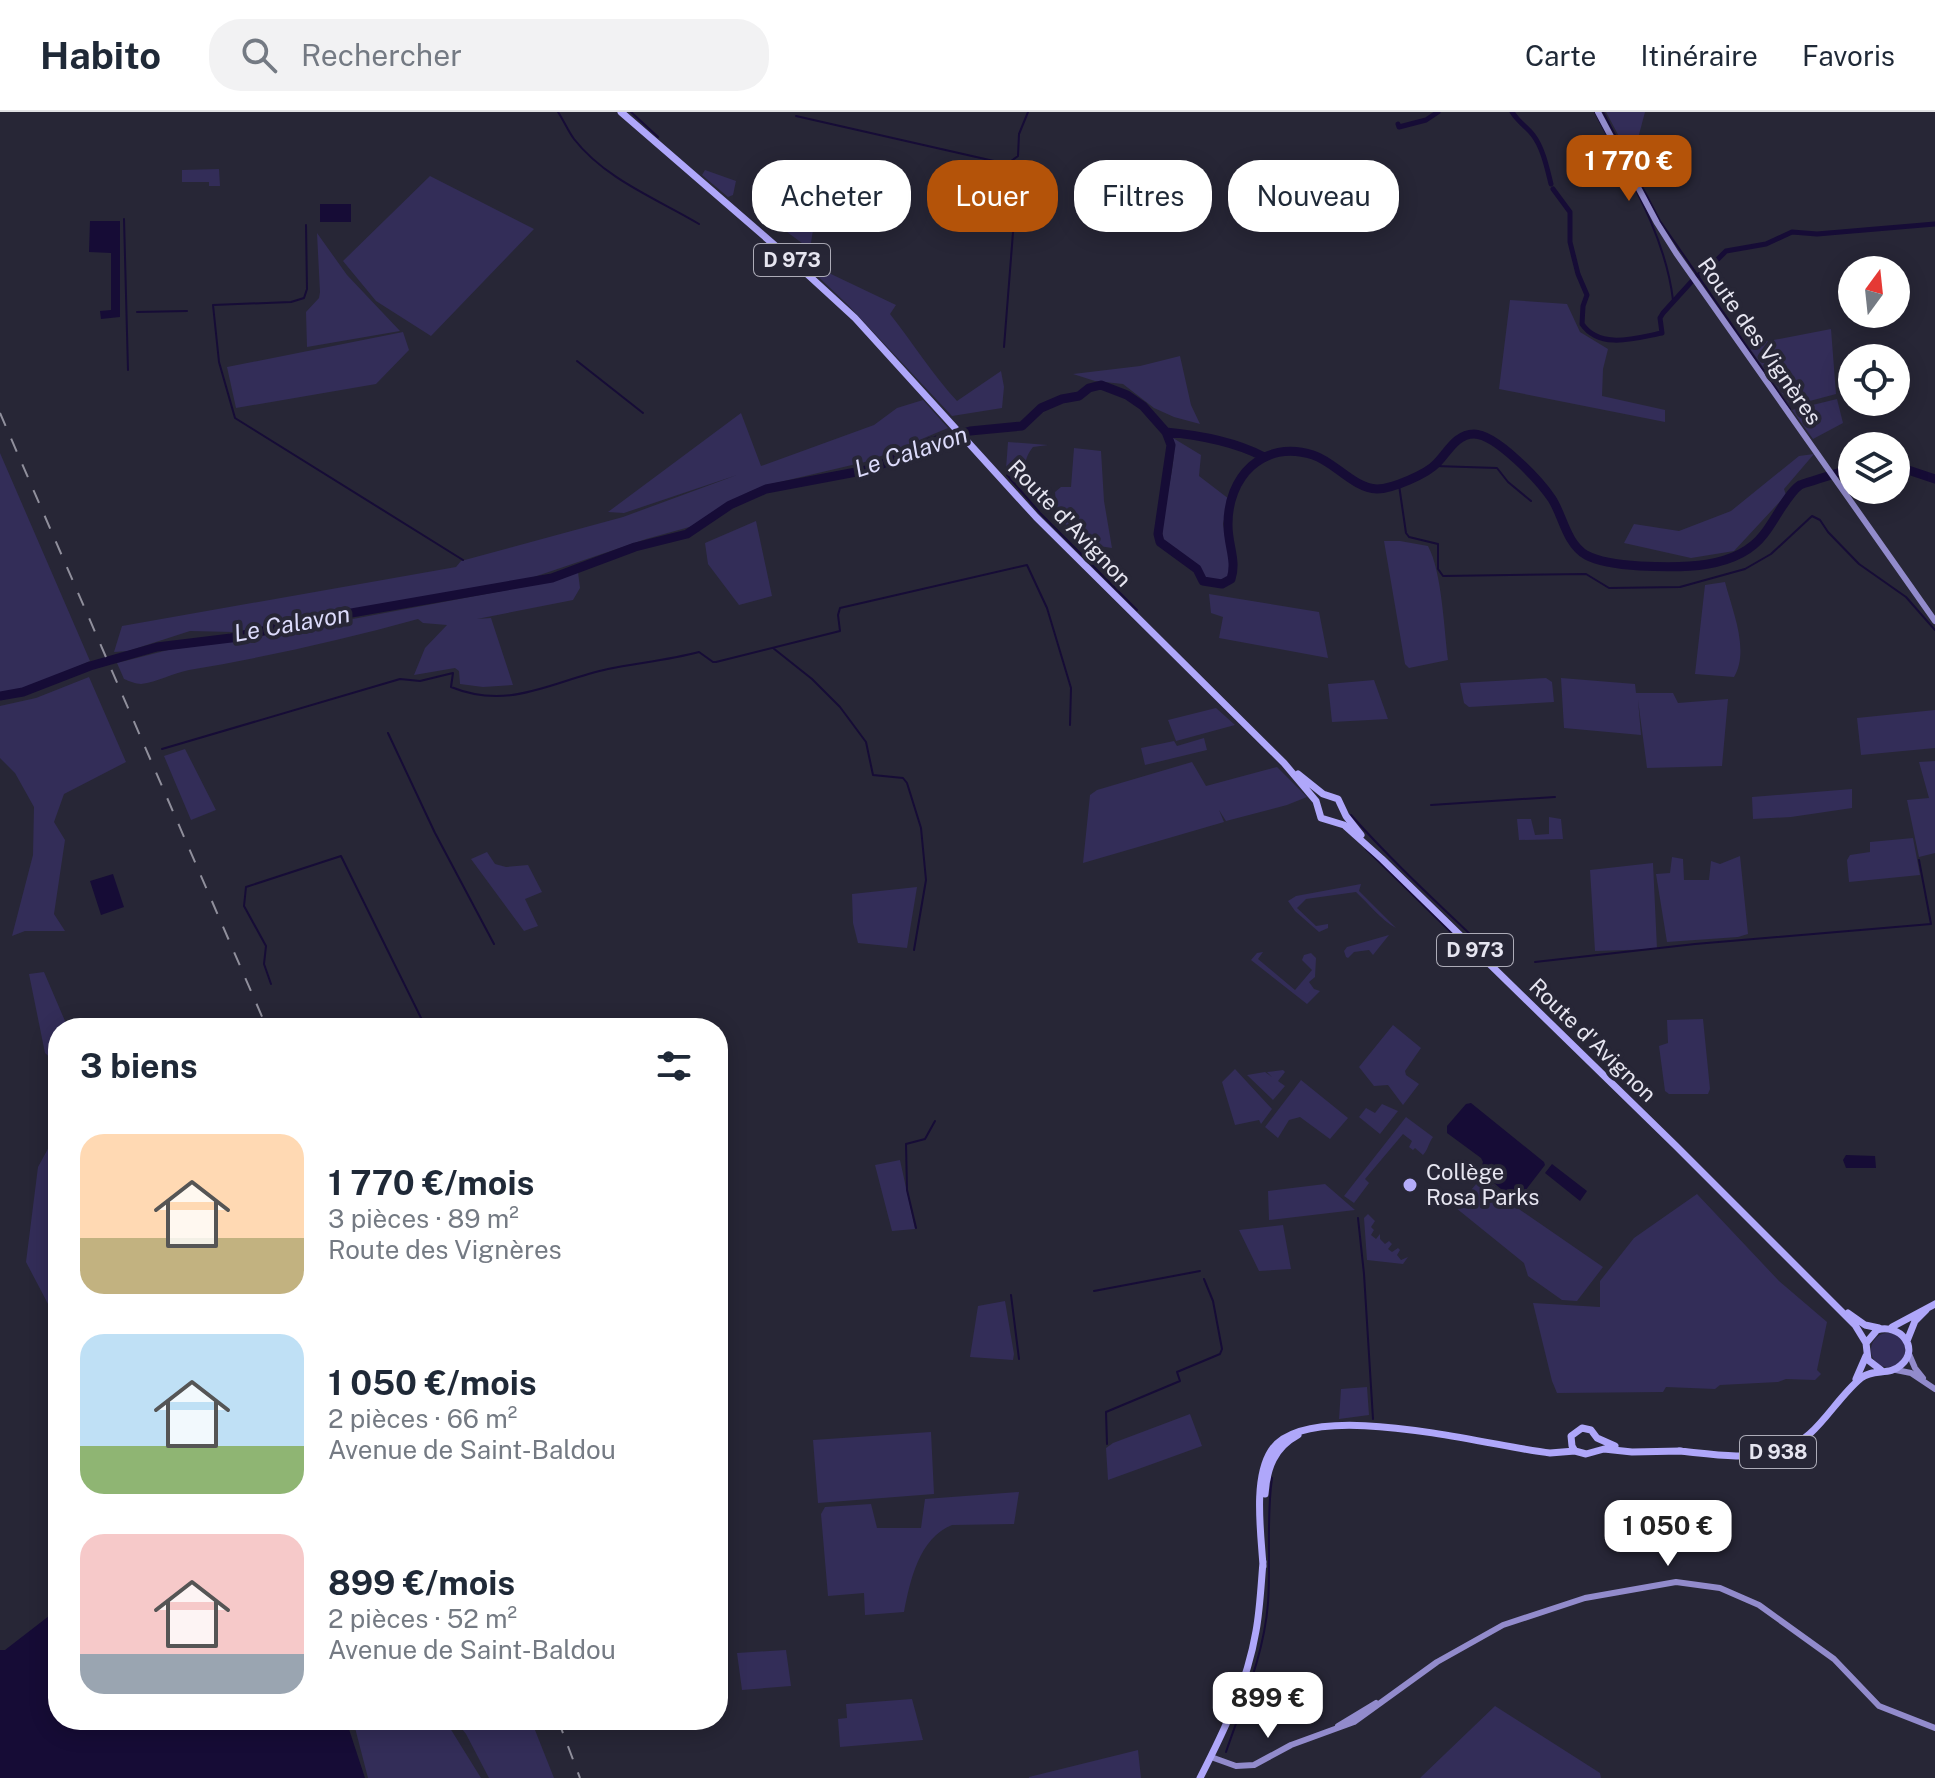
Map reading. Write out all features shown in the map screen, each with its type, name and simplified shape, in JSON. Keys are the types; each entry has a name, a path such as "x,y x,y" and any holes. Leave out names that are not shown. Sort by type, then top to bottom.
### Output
{"main road":[{"name":"Route d'Avignon","path":"621,112 830,294 1046,527 1284,763 1318,804"},
{"name":"Route d'Avignon","path":"1284,763 1327,796"},
{"path":"1327,796 1338,799 1343,811 1334,821 1321,818 1318,811 1318,804 1327,796"},
{"name":"Route d'Avignon","path":"1343,811 1382,859"},
{"name":"Route d'Avignon","path":"1334,821 1344,825 1382,859 1820,1290"},
{"name":"D 973","path":"1820,1290 1865,1325 1886,1328"},
{"name":"D 973","path":"1820,1290 1855,1325 1866,1343"},
{"path":"1866,1343 1870,1335 1935,1304"},
{"path":"1866,1356 1873,1367 1881,1370 1893,1370 1903,1363 1915,1321 1935,1304"},
{"path":"1886,1328 1902,1334 1907,1341"},
{"name":"D 938","path":"1850,1389 1866,1356 1866,1343"},
{"name":"D 938","path":"1540,1452 1561,1448 1577,1430 1585,1428 1597,1438 1622,1447 1741,1455 1780,1451 1798,1443 1815,1430 1850,1389 1866,1375 1881,1370"},
{"name":"D 938","path":"1263,1566 1262,1477 1272,1448 1284,1437 1299,1430 1325,1425 1380,1426 1540,1452 1681,1451"},
{"name":"D 938","path":"1200,1778 1233,1710 1248,1666 1258,1622 1268,1471 1282,1446 1299,1434 1347,1425"},
{"path":"1593,1450 1597,1438"},
{"path":"1571,1439 1575,1451"}],"street":[{"name":"Route des Vignères","path":"1598,112 1657,223 1935,621"},
{"path":"1893,1370 1911,1373 1935,1389 1915,1368 1908,1352"},
{"path":"1211,1757 1236,1766 1250,1766 1291,1745 1325,1733 1387,1698 1461,1648 1522,1618 1608,1593 1685,1582 1728,1590 1766,1608 1834,1659 1879,1706 1935,1728"}],"shaded area":[{"path":"1606,112 1645,112 1632,161"},
{"path":"219,169 220,186 209,186 209,182 182,182 182,170"},
{"path":"705,170 736,181 733,195 728,197 702,175"},
{"path":"430,176 534,229 431,336 376,301 343,261"},
{"path":"320,204 351,204 351,222 320,222"},
{"path":"90,221 120,221 120,317 101,319 100,311 111,310 111,253 89,252"},
{"path":"787,232 813,232 810,249"},
{"path":"317,233 347,275 400,331 307,347 306,312 319,298 320,292"},
{"path":"810,264 896,305 890,314 957,401 1001,371 1004,387 1002,408 952,416 807,266"},
{"path":"1510,300 1567,304 1580,332 1608,349 1603,369 1602,396 1665,410 1665,422 1499,389"},
{"path":"1831,329 1836,394 1791,406 1751,350 1753,344"},
{"path":"403,332 409,350 376,384 236,408 227,367"},
{"path":"1180,356 1191,405 1200,424 1154,408 1123,384 1095,381 1073,374 1140,366"},
{"path":"1837,399 1838,416 1841,416 1843,423 1813,439 1792,410"},
{"path":"923,400 948,428 869,461 767,485 749,492 693,526 525,580 234,632 190,631 128,651 114,652 122,626 456,567 461,561 623,517 737,475 624,513 608,512 741,413 761,466 874,425 897,408"},
{"path":"1173,438 1201,455 1199,476 1229,499 1223,524 1232,568 1229,577 1221,581 1205,578 1199,566 1164,540 1162,532 1173,463"},
{"path":"1008,442 1048,445 1033,447 1027,458 1026,474 1034,491 1030,498 1006,469"},
{"path":"1074,448 1101,451 1104,501 1112,548 1086,544 1057,516 1055,492 1061,487 1071,487"},
{"path":"0,453 90,661 33,686 0,693"},
{"path":"1814,454 1784,489 1786,495 1734,551 1691,558 1624,543 1634,524 1679,531 1731,511 1799,456"},
{"path":"756,521 772,596 739,605 708,564 705,543"},
{"path":"1384,541 1428,546 1439,585 1448,660 1409,668 1405,664"},
{"path":"578,572 580,588 573,600 477,619 491,618 513,685 483,687 460,684 459,671 455,668 414,675 425,648 447,625 423,623 418,619 304,648 183,671 141,684 124,679 117,663 172,649 230,642 555,581"},
{"path":"1725,582 1740,642 1738,666 1734,677 1695,674 1705,585"},
{"path":"1209,594 1319,612 1328,658 1219,638 1223,617 1211,613"},
{"path":"89,677 126,762 64,794 54,822 65,840 54,914 65,931 25,931 12,936 33,855 34,807 15,773 0,758 0,706 36,698"},
{"path":"1546,678 1552,682 1554,702 1469,707 1464,703 1460,683"},
{"path":"1561,678 1635,684 1636,693 1673,693 1678,703 1728,699 1722,766 1647,768 1638,700 1641,735 1564,728"},
{"path":"1374,680 1388,719 1332,722 1328,684"},
{"path":"1216,708 1235,725 1176,741 1168,720"},
{"path":"1935,710 1935,748 1861,755 1857,718"},
{"path":"1204,738 1207,750 1145,765 1141,748 1174,741 1177,746"},
{"path":"185,749 216,810 191,820 164,756"},
{"path":"1935,761 1935,853 1919,857 1907,800 1929,798 1919,762"},
{"path":"1192,762 1206,786 1277,767 1307,797 1226,821 1219,810 1224,822 1083,863 1090,795 1097,790"},
{"path":"1852,789 1852,808 1753,819 1752,797"},
{"path":"1549,817 1561,819 1563,839 1519,840 1517,819 1531,819 1535,835 1549,834"},
{"path":"1913,838 1920,875 1849,882 1847,860 1850,855 1870,852 1870,842"},
{"path":"487,852 495,864 506,867 528,865 542,892 525,899 538,926 524,931 471,859"},
{"path":"1740,856 1748,934 1667,942 1656,874 1670,873 1672,857 1683,859 1684,880 1709,880 1711,861 1720,864"},
{"path":"1653,863 1657,949 1595,951 1590,870"},
{"path":"113,874 124,907 101,915 90,881"},
{"path":"1361,884 1359,891 1396,928 1356,892 1306,899 1297,908 1316,926 1328,924 1328,928 1319,932 1288,901 1296,896"},
{"path":"917,887 907,948 858,943 853,923 852,894"},
{"path":"1389,935 1373,955 1369,950 1354,952 1346,957 1344,951 1347,947"},
{"path":"1263,952 1258,959 1295,990 1312,970 1302,960 1304,955 1311,953 1316,958 1315,977 1309,982 1320,991 1307,1004 1251,960 1257,953"},
{"path":"44,972 64,1018 48,1018 48,1056 45,1053 29,974"},
{"path":"1703,1019 1708,1094 1669,1094 1665,1091 1659,1046 1668,1043 1667,1020"},
{"path":"1393,1025 1421,1048 1405,1071 1419,1084 1403,1105 1388,1085 1374,1086 1359,1067"},
{"path":"1235,1069 1272,1109 1261,1124 1259,1120 1235,1125 1222,1082"},
{"path":"1265,1072 1272,1077 1267,1072 1285,1072 1278,1081 1285,1086 1273,1100 1247,1075"},
{"path":"1301,1080 1348,1118 1330,1139 1300,1117 1289,1120 1278,1138 1265,1127"},
{"path":"1471,1103 1544,1162 1545,1165 1518,1200 1515,1201 1480,1171 1481,1158 1447,1133 1447,1126 1466,1104"},
{"path":"1382,1104 1398,1111 1380,1134 1359,1117 1366,1108 1375,1113"},
{"path":"1406,1117 1433,1137 1426,1151 1423,1155 1415,1148 1413,1150 1409,1147 1412,1141 1403,1134 1365,1179 1369,1183 1354,1203 1344,1196"},
{"path":"48,1149 48,1304 26,1262 38,1167"},
{"path":"1846,1155 1875,1156 1876,1168 1846,1168 1843,1160"},
{"path":"900,1160 915,1229 892,1231 875,1165"},
{"path":"1552,1164 1587,1191 1580,1201 1545,1173"},
{"path":"1482,1177 1518,1204 1516,1207 1603,1267 1577,1301 1562,1300 1528,1276 1524,1263 1456,1208"},
{"path":"1325,1184 1355,1210 1269,1220 1268,1191"},
{"path":"1697,1194 1779,1281 1827,1322 1817,1370 1821,1374 1815,1380 1786,1379 1720,1385 1715,1389 1666,1387 1663,1392 1557,1393 1533,1303 1600,1307 1600,1281 1634,1238"},
{"path":"1368,1214 1375,1221 1371,1235 1376,1239 1380,1234 1385,1244 1389,1241 1392,1244 1388,1249 1392,1252 1398,1248 1397,1255 1401,1260 1408,1257 1403,1264 1367,1260 1364,1218"},
{"path":"1283,1225 1291,1269 1259,1271 1239,1230"},
{"path":"1005,1301 1013,1360 970,1357 978,1306"},
{"path":"1888,1333 1900,1338 1905,1350 1900,1362 1888,1367 1876,1362 1871,1350 1876,1338"},
{"path":"1367,1387 1369,1415 1339,1419 1341,1389"},
{"path":"1190,1414 1202,1446 1108,1480 1106,1448"},
{"path":"931,1432 934,1494 818,1503 813,1440"},
{"path":"1019,1492 1014,1524 952,1525 931,1540 918,1562 904,1612 865,1615 864,1593 828,1596 821,1514 825,1507 871,1504 877,1528 921,1528 925,1499"},
{"path":"48,1617 48,1730 349,1730 365,1778 0,1778 0,1650 5,1650"},
{"path":"786,1650 791,1686 742,1690 737,1653"},
{"path":"912,1699 923,1740 840,1747 838,1719 847,1718 846,1704"},
{"path":"1495,1706 1600,1773 1601,1778 1420,1778"},
{"path":"356,1730 451,1730 481,1778 368,1778"},
{"path":"463,1730 535,1730 554,1778 489,1778"},
{"path":"1138,1750 1141,1778 1029,1778 1029,1777"}],"waterway":[{"path":"558,112 574,139 601,166 699,224"},
{"path":"631,112 658,137"},
{"path":"796,116 1007,164 1018,156 1019,134 1028,112"},
{"path":"1398,124 1399,127 1426,120 1438,112"},
{"path":"1512,112 1536,140 1551,184"},
{"path":"1595,112 1653,226 1669,275 1673,300"},
{"path":"1603,112 1660,221 1790,409"},
{"path":"1553,189 1570,212 1570,242 1587,295 1582,324 1590,332 1608,340 1662,333 1660,318 1693,280"},
{"path":"124,219 128,370"},
{"path":"1697,276 1726,251 1766,244 1792,232 1817,234 1935,224"},
{"path":"306,225 307,289 304,298 291,302 213,305 219,362 235,418 463,560"},
{"path":"1004,347 1013,232"},
{"path":"137,312 187,311"},
{"path":"577,361 643,413"},
{"name":"Le Calavon","path":"0,696 23,692 90,666 157,647 231,638 317,619 552,578 635,547 687,534 730,505 766,489 872,469 929,442 970,431 1022,426 1041,408 1101,385 1127,395 1143,406 1166,432 1171,445 1158,534 1160,542 1197,569 1203,581 1222,584 1231,579 1233,572 1228,526 1234,492 1251,466 1278,452 1295,451 1313,455 1352,480 1377,489 1400,484 1426,472 1462,437 1474,434 1483,436 1505,450 1538,481 1552,499 1579,550 1598,560 1656,567 1707,564 1739,554 1753,546 1764,534 1800,485 1838,473"},
{"path":"1166,432 1215,440 1262,456"},
{"path":"1435,466 1497,468 1531,501"},
{"name":"Le Calavon","path":"1910,471 1935,479"},
{"path":"1007,475 1040,513 1137,610"},
{"path":"1399,485 1406,533 1409,537 1438,544 1438,569 1443,576 1586,574 1609,588 1680,587 1745,569 1771,554 1812,516 1820,520 1859,564 1906,597 1935,630"},
{"path":"162,749 400,679 420,681 453,673 451,687 472,694 512,695 608,669 699,652 716,662 840,631 840,608 1027,565 1047,608 1071,688 1070,725"},
{"path":"773,648 812,679 840,707 866,742 873,775 903,778 907,783 921,828 926,880 914,950"},
{"path":"388,733 435,833 494,944"},
{"path":"1431,805 1555,797"},
{"path":"1351,815 1502,965"},
{"path":"1366,849 1465,946"},
{"path":"271,984 264,964 266,946 244,906 246,887 341,856 421,1018"},
{"path":"1535,962 1695,944 1931,924 1919,860"},
{"path":"916,1228 907,1190 906,1144 925,1139 935,1121"},
{"path":"1358,1218 1373,1419"},
{"path":"1094,1291 1200,1271"},
{"path":"1107,1444 1106,1412 1180,1381 1177,1372 1220,1354 1222,1349 1213,1301 1204,1279"},
{"path":"1011,1295 1019,1359"},
{"path":"1226,1752 1252,1678 1266,1622 1272,1478"}],"railway":[{"path":"0,413 263,1018"},
{"path":"562,1730 580,1778"}],"place":[{"name":"Collège Rosa Parks","path":"1410,1185"}]}
